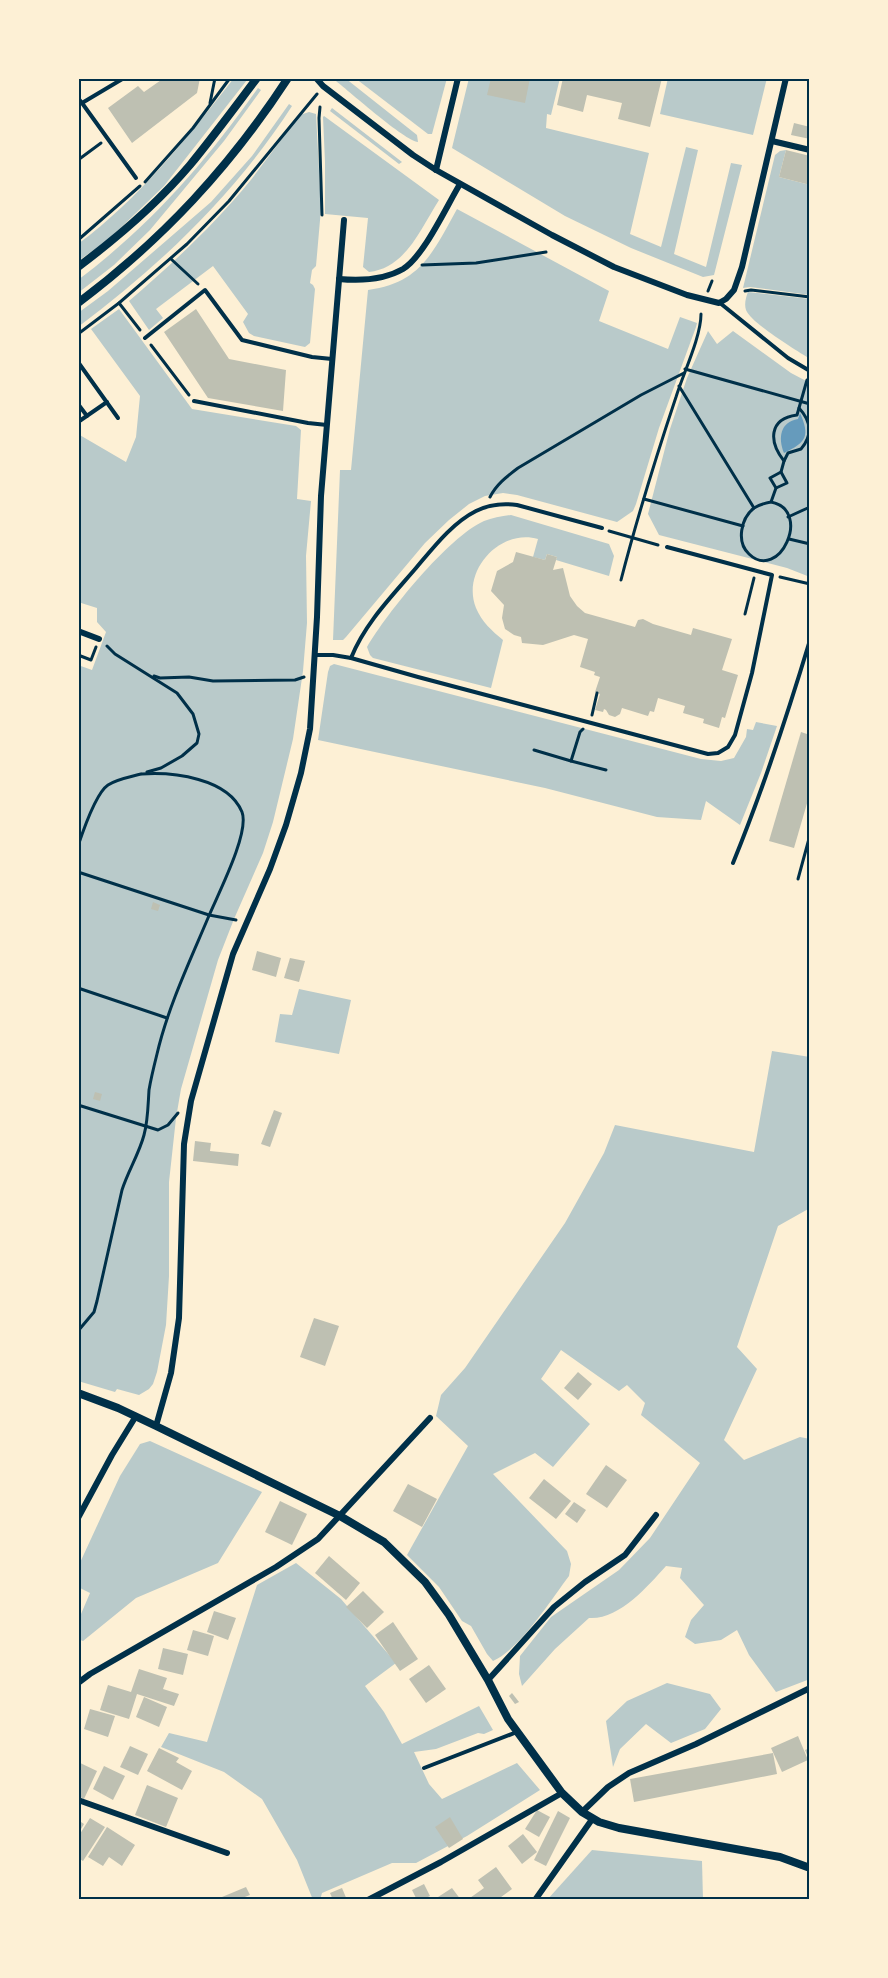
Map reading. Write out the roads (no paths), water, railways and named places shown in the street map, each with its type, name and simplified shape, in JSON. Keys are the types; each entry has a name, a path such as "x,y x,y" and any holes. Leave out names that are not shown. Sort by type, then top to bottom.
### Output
{"street":[{"path":"78,267 116,238 189,167 257,78"},
{"path":"78,303 135,258 187,208 246,138 288,78"},
{"path":"316,78 323,86 378,128 436,170 460,184 614,267 687,296 719,303 730,295 738,281 786,78"},
{"path":"436,170 458,78"},
{"path":"772,141 810,150"},
{"path":"339,279 371,279 407,266 429,238 460,184"},
{"path":"156,1426 171,1373 179,1318 184,1144 191,1101 233,954 274,858 301,773 310,729 321,507 344,220"},
{"path":"78,631 99,639"},
{"path":"78,1393 136,1416 340,1516 384,1542 425,1582 449,1615 488,1680 508,1719 562,1793 582,1812 607,1825 780,1857 810,1868"},
{"path":"78,1518 136,1416"},
{"path":"78,1683 318,1539 430,1418"},
{"path":"488,1680 554,1607 585,1581 625,1555 656,1515"},
{"path":"582,1812 608,1787 629,1773 696,1744 810,1688"},
{"path":"368,1900 441,1862 562,1793"},
{"path":"78,1800 227,1853"},
{"path":"535,1900 593,1818"}],"lane":[{"path":"82,103 124,78"},
{"path":"78,98 136,178"},
{"path":"146,338 205,290 242,340 312,357 332,359"},
{"path":"719,303 788,358 810,371"},
{"path":"78,362 118,418"},
{"path":"194,401 308,423 327,424"},
{"path":"78,422 107,402"},
{"path":"78,404 87,416"},
{"path":"351,658 367,628 389,599 434,547 474,512 502,503 602,528"},
{"path":"315,655 351,658 708,754 718,753 728,747 735,735 752,673 772,575 667,547"},
{"path":"733,863 754,811 810,640"},
{"path":"424,1768 518,1732"}],"water":[{"path":"800,413 805,427 802,442 784,453 781,436 784,427 787,423 798,419"}]}
